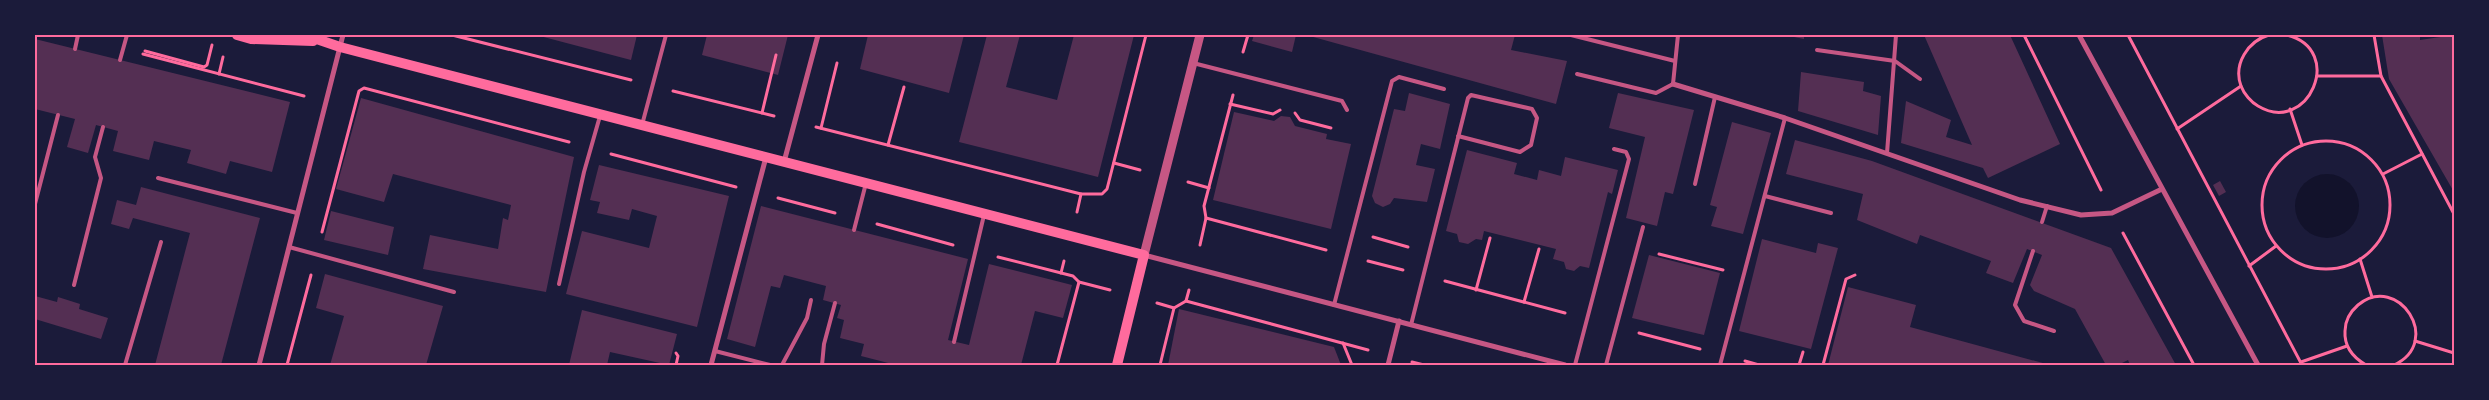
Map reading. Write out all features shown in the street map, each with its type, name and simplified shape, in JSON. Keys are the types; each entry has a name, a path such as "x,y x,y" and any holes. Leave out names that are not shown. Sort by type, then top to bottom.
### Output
{"main road":[{"path":"237,35 251,39 317,41"},
{"path":"305,35 317,41 1144,255 1117,365"}],"street":[{"path":"259,365 343,35"},
{"path":"784,162 818,35"},
{"path":"1200,35 1144,255 1565,365"},
{"path":"2079,35 2258,365"},
{"path":"1673,84 1785,118 2020,200 2081,215 2112,213 2162,189"},
{"path":"711,365 766,158"},
{"path":"1388,365 1399,322"}],"lane":[{"path":"75,48 78,35"},
{"path":"120,60 127,35"},
{"path":"642,125 666,35"},
{"path":"1571,35 1675,62"},
{"path":"1577,74 1656,93 1673,84 1678,35"},
{"path":"1887,153 1896,35"},
{"path":"1817,50 1895,61 1920,79"},
{"path":"1193,63 1342,101 1347,110"},
{"path":"1334,305 1392,81 1399,77 1444,89"},
{"path":"1411,325 1458,136 1468,98 1471,95 1532,110 1537,118 1531,145 1520,152 1458,136"},
{"path":"1695,184 1715,96"},
{"path":"559,284 591,148 601,114"},
{"path":"35,204 58,115"},
{"path":"1720,365 1785,118"},
{"path":"74,284 101,178 95,157 103,127"},
{"path":"1575,365 1629,159 1626,152 1614,149"},
{"path":"158,178 297,213"},
{"path":"854,230 866,183"},
{"path":"1765,196 1831,213"},
{"path":"2042,222 2047,206"},
{"path":"954,342 984,214"},
{"path":"1606,365 1642,227"},
{"path":"125,365 161,242"},
{"path":"289,247 454,292"},
{"path":"2033,251 2015,305 2024,322 2054,331"},
{"path":"782,365 807,318 811,300"},
{"path":"822,365 824,344 835,303"},
{"path":"715,351 770,365"}],"path":[{"path":"1114,163 1146,35"},
{"path":"1248,35 1209,188 1204,212 1206,218 1587,319"},
{"path":"2128,35 2248,266 2302,364 2347,346"},
{"path":"2269,35 2262,36 2245,52 2240,63 2239,74 2241,86 2250,100 2264,110 2274,112 2290,110 2304,103 2310,95 2318,76 2314,56 2309,48 2301,41 2287,35"},
{"path":"2374,35 2381,76 2454,214"},
{"path":"207,65 213,42"},
{"path":"123,49 354,109"},
{"path":"821,128 840,54"},
{"path":"762,113 776,55"},
{"path":"2318,76 2381,76"},
{"path":"2177,129 2241,86"},
{"path":"888,145 904,87"},
{"path":"287,365 359,91 364,88 1073,276 1078,282 1174,308 1186,301 1424,365"},
{"path":"1230,104 1273,114 1286,110 1296,114 1300,120 1338,130"},
{"path":"2290,110 2302,145"},
{"path":"2333,141 2352,146 2370,158 2382,174 2388,187 2390,214 2380,240 2360,259 2346,266 2331,269 2300,264 2276,246 2267,231 2262,214 2262,197 2266,181 2275,166 2287,154 2302,145 2312,142 2333,141"},
{"path":"2382,174 2422,154"},
{"path":"1353,232 1409,247"},
{"path":"1476,290 1490,238"},
{"path":"2248,266 2276,246"},
{"path":"1636,248 1724,270 1726,273"},
{"path":"1524,302 1539,249"},
{"path":"2360,259 2372,298"},
{"path":"1824,365 1846,279 1855,276"},
{"path":"1057,365 1078,282"},
{"path":"2366,365 2352,354 2347,346 2345,336 2348,316 2362,301 2382,296 2402,303 2414,320 2415,341 2412,351 2394,365"},
{"path":"1160,365 1174,308"},
{"path":"1616,327 1759,365"},
{"path":"2415,341 2454,353"},
{"path":"1343,343 1352,365"},
{"path":"1799,365 1803,352"},
{"path":"676,353 678,356 676,365"}],"shaded area":[{"path":"2327,174 2345,180 2353,188 2359,206 2353,224 2345,232 2327,238 2309,232 2301,224 2295,206 2301,188 2309,180"}],"building":[{"path":"536,35 637,35 631,60"},
{"path":"707,35 788,35 778,75 702,55"},
{"path":"868,35 964,35 949,93 860,69"},
{"path":"987,35 1020,35 1006,87 1057,100 1074,35 1134,35 1098,177 959,142"},
{"path":"1254,35 1296,35 1292,52 1252,41"},
{"path":"1306,35 1515,35 1511,50 1567,61 1556,104"},
{"path":"1784,35 1804,35 1804,39"},
{"path":"1924,35 2010,35 2060,144 1988,178 1983,168 1901,143 1906,101 1951,120 1946,137 1972,145"},
{"path":"2382,35 2420,35 2420,40 2454,35 2454,192 2389,79"},
{"path":"35,39 290,102 272,172 230,161 226,174 187,163 191,150 154,141 149,160 113,151 118,131 96,125 88,153 67,147 75,119 35,109"},
{"path":"1801,72 1864,82 1863,91 1881,96 1878,135 1798,111"},
{"path":"1409,93 1450,104 1440,149 1421,144 1416,165 1435,169 1427,202 1394,198 1390,204 1383,207 1375,203 1372,196 1394,109 1405,111"},
{"path":"1618,93 1694,110 1673,194 1665,192 1657,226 1626,218 1645,137 1609,128"},
{"path":"361,98 574,157 546,292 423,269 430,235 498,249 503,218 508,220 511,205 393,174 384,202 336,189"},
{"path":"1234,112 1274,121 1281,116 1290,117 1295,126 1327,134 1326,139 1351,144 1331,229 1213,200"},
{"path":"1732,122 1771,133 1743,234 1711,226 1717,207 1710,205"},
{"path":"1795,140 1872,161 2111,248 2176,365 2130,365 2128,360 2118,365 2106,365 2075,309 2034,291 2030,285 2042,255 2027,249 2013,283 1986,273 1991,261 1920,235 1917,244 1857,220 1863,194 1786,174"},
{"path":"1467,150 1517,163 1514,174 1537,180 1539,170 1561,176 1565,157 1618,170 1612,194 1608,192 1589,268 1580,266 1574,271 1566,269 1564,262 1553,259 1556,249 1484,231 1482,240 1476,239 1468,244 1459,242 1457,234 1446,231"},
{"path":"599,165 729,196 697,327 566,294 582,231 649,248 657,216 632,209 629,220 597,213 600,202 590,200"},
{"path":"2220,181 2226,192 2219,196 2213,185"},
{"path":"141,187 260,218 221,365 155,365 190,233 133,218 129,229 111,224 117,200 136,205"},
{"path":"761,206 968,259 948,340 969,345 989,264 1072,285 1063,318 1035,311 1021,365 896,365 861,356 864,344 840,338 844,320 837,318 841,305 823,300 826,286 784,275 780,288 771,286 755,347 727,339"},
{"path":"331,211 394,227 388,255 324,240"},
{"path":"1762,239 1816,253 1818,243 1838,248 1811,349 1739,331"},
{"path":"1649,255 1720,273 1704,335 1632,318"},
{"path":"325,274 443,306 426,365 330,365 344,316 316,308"},
{"path":"1848,287 1916,305 1910,327 2050,365 1828,365"},
{"path":"35,296 57,302 58,297 80,304 79,309 108,318 101,339 35,319"},
{"path":"1179,309 1334,347 1341,365 1168,365"},
{"path":"582,310 677,334 669,365 610,352 607,365 569,365"}]}
